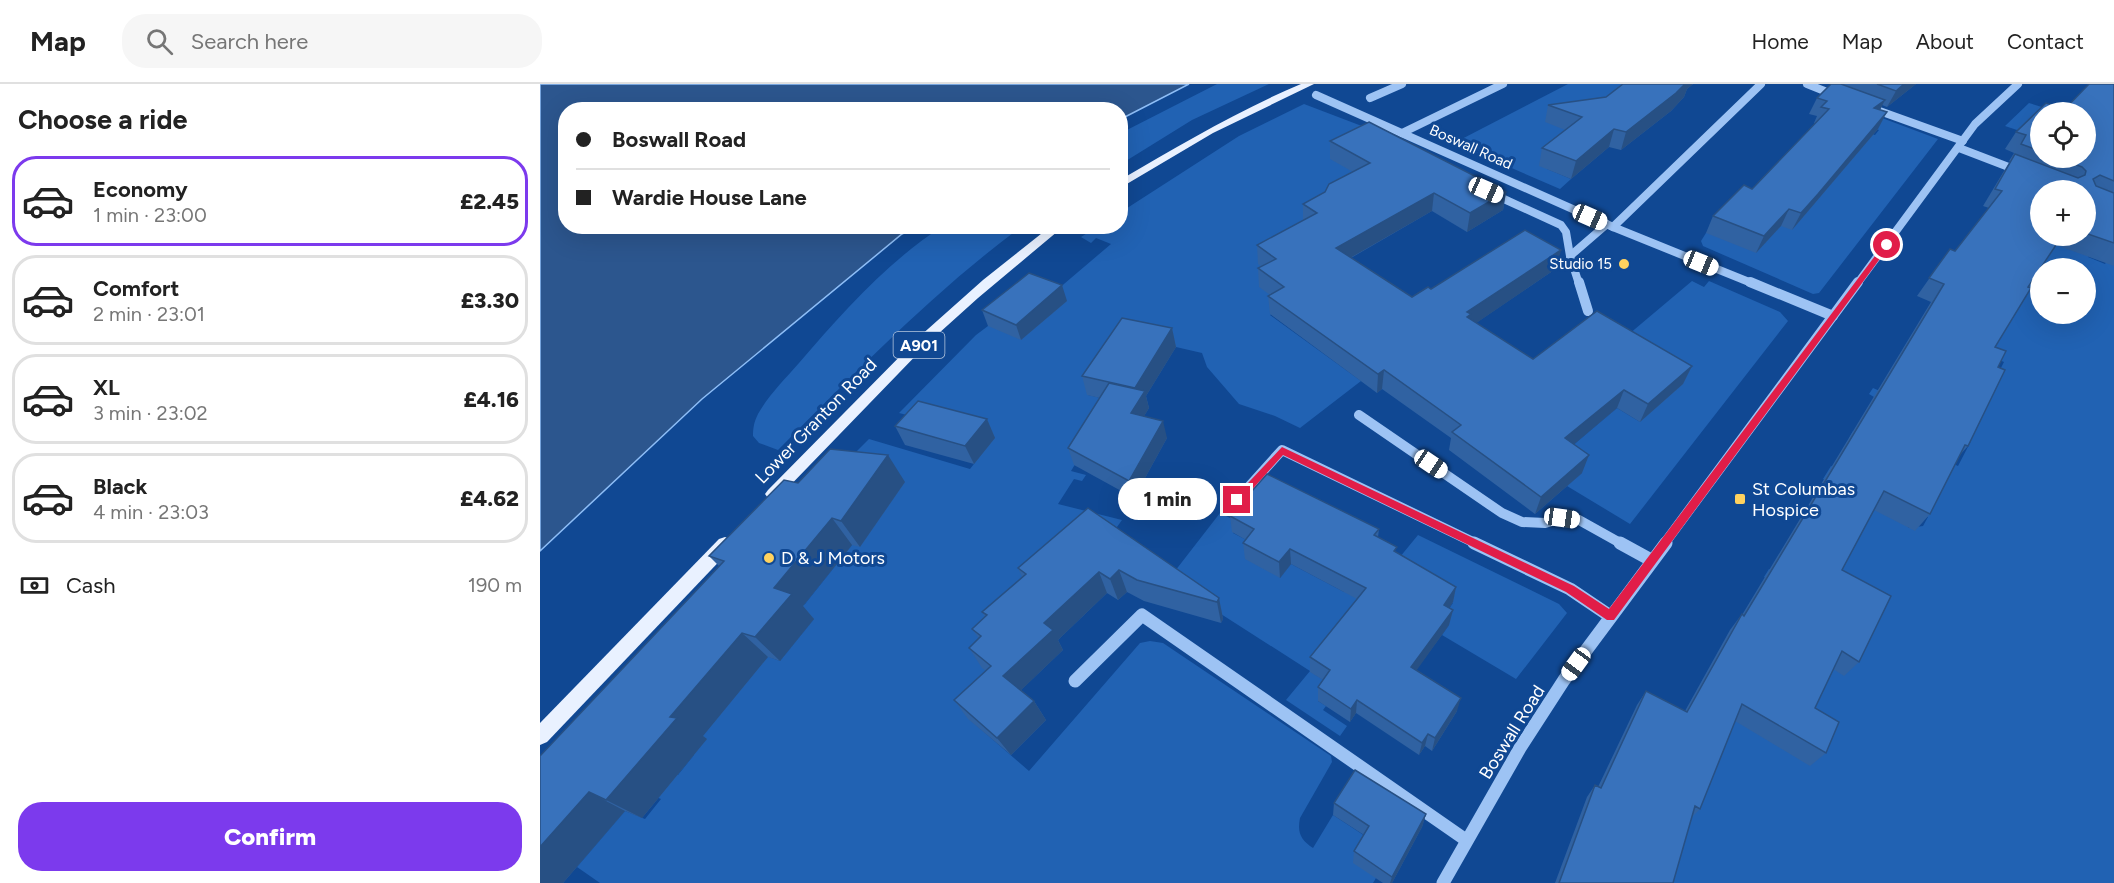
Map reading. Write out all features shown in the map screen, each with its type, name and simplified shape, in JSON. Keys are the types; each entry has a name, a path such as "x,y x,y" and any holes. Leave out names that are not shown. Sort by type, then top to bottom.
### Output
{"main road":[{"path":"1128,180 1209,131 1257,106 1309,84"},
{"name":"Lower Granton Road","path":"759,509 946,318 1049,234"},
{"path":"540,736 735,533"}],"street":[{"path":"1370,98 1402,84"},
{"path":"1402,133 1503,84"},
{"path":"1570,256 1610,226 1761,84"},
{"path":"1807,84 1840,97"},
{"name":"Boswall Road","path":"1443,883 1520,747 1610,616 1975,124 2018,84"},
{"name":"Boswall Road","path":"1316,95 1610,226 1833,316"},
{"path":"1862,105 1961,145 2027,175"},
{"path":"1486,190 1561,225 1566,232 1570,256 1587,311"},
{"path":"1359,416 1502,513 1522,522 1545,523 1562,518 1579,520 1651,560"},
{"path":"1237,500 1282,450 1570,589 1610,616"},
{"path":"1076,681 1142,615 1466,840"}],"shaded area":[{"path":"540,84 1189,84 1128,115 1128,102 558,102 558,234 902,234 702,399 540,551"},
{"path":"1217,84 1269,84 1192,120 1128,160 1128,129"},
{"path":"1568,84 1633,84 1547,169 1571,179 1560,189 1454,143"},
{"path":"1826,97 1938,139 1819,293 1813,294 1703,246 1701,241 1706,233 1860,130 1875,135 1879,130 1815,108"},
{"path":"2030,103 2030,124 2023,132 2005,126"},
{"path":"1304,104 1367,128 1373,184 1277,277 1285,305 1270,315 1361,381 1300,428 1275,416 1239,404 1207,367 1202,353 1176,347 1088,395 1118,402 1092,436 1071,471 1086,475 1082,481 1074,479 1058,504 1122,520 1004,685 969,719 1029,771 1140,643 1150,641 1163,643 1331,756 1332,762 1300,818 1300,832 1305,842 1313,848 1333,815 1368,838 1376,878 1373,883 600,883 577,867 625,811 645,819 661,799 656,797 671,773 678,775 694,755 679,748 759,653 780,661 814,619 794,612 805,604 852,545 840,468 869,439 970,469 995,437 899,413 976,335 988,326 1051,295 1111,244 1096,238 1091,243 1081,237 1086,234 1128,234 1128,207 1239,136"},
{"path":"931,234 1012,234 926,306 778,450 759,443 753,436 756,420 762,407 777,388 866,290"},
{"path":"2104,234 2096,246 2096,237"},
{"path":"2035,246 2096,246 2088,257 2090,258 2030,258 2030,324 2096,324 2096,260 2105,264 2107,261 2114,264 2114,883 1664,883 1729,717 1800,722 1835,617 1764,577 1769,569 1835,607 1830,582 1842,488 1823,479 1831,466 1853,476 1909,528 1923,526 1928,517 1923,514 1940,481 1849,438 1853,431 1892,435 1958,466 1971,441 1869,394 1873,388 1969,430 2004,362 1978,351"},
{"path":"1692,281 1704,287 1709,281 1780,312 1788,321 1630,524 1567,486 1582,473 1559,457 1617,408 1640,422 1616,345"},
{"path":"1220,513 1240,523 1233,533 1256,545 1280,578 1291,564 1344,592 1395,563 1418,535 1559,604 1567,613 1516,679 1442,635 1449,625 1441,620 1453,603 1311,672 1330,684 1318,701 1326,706 1323,710 1347,726 1340,736 1286,700 1310,671 1168,580"}],"building":[{"path":"1623,84 1685,84 1626,132 1614,129 1576,161 1542,148 1582,117 1548,105 1606,97"},
{"path":"1831,84 1841,84 1885,100 1874,108 1887,112 1818,194 1801,213 1789,209 1764,236 1713,216 1744,185 1752,189 1829,109 1821,107 1827,101 1817,98"},
{"path":"1877,84 1904,84 1896,91"},
{"path":"2089,84 2114,84 2114,181 2100,175 2093,180 2030,180 2030,246 2055,246 2047,258 2030,258 2028,287 2030,290 1995,347 2006,351 1998,367 2005,370 1968,446 1965,445 1930,514 1884,491 1842,570 1891,596 1859,662 1842,651 1815,708 1839,722 1826,753 1742,704 1700,809 1695,806 1673,883 1559,883 1595,785 1601,788 1646,691 1687,712 1742,614 1744,616 1944,284 1929,278 1950,249 1955,251 2002,191 1995,189 2015,154 2030,160 2030,168 2052,168 2078,178 2085,175 2086,171 2083,168 2096,168 2096,102 2072,102"},
{"path":"2030,118 2030,147 2021,144 2026,135 2016,132"},
{"path":"1369,122 1506,192 1470,213 1434,193 1336,248 1412,297 1428,287 1431,289 1525,230 1561,250 1467,312 1471,314 1467,317 1533,359 1597,311 1692,366 1648,404 1624,390 1565,438 1589,455 1541,497 1452,432 1461,425 1384,370 1378,374 1268,296 1284,287 1258,268 1276,259 1257,245 1317,213 1303,204 1325,192 1329,184 1370,163 1330,141"},
{"path":"2096,186 2114,193 2114,243 2096,237"},
{"path":"1029,273 1062,285 1016,325 982,310"},
{"path":"1122,318 1172,328 1135,388 1082,376"},
{"path":"1109,383 1145,391 1131,413 1163,421 1129,481 1068,448"},
{"path":"918,401 987,419 965,446 895,426"},
{"path":"830,449 888,455 841,521 832,518 774,588 792,594 755,637 742,633 670,717 677,718 606,800 589,792 540,847 540,756 724,561 709,556 784,480 798,483"},
{"path":"1267,474 1379,529 1374,535 1397,547 1394,551 1456,587 1444,605 1453,610 1411,667 1461,698 1435,738 1428,734 1422,743 1357,700 1351,709 1318,687 1330,670 1310,657 1366,588 1290,549 1279,562 1243,543 1254,529 1230,516"},
{"path":"1088,508 1219,598 1217,602 1137,580 1119,570 1110,579 1099,572 1044,623 1053,630 1003,676 1034,701 997,738 954,700 991,666 969,648 981,636 972,629 987,615 982,612 1026,574 1018,568"},
{"path":"1355,770 1426,814 1392,877 1354,851 1369,826 1334,803"}],"place":[{"name":"Studio 15","path":"1624,264"},
{"name":"St Columbas Hospice","path":"1740,499"},
{"name":"D & J Motors","path":"769,558"}],"route":[{"path":"1237,500 1282,450 1570,589 1610,616 1887,245"}]}
